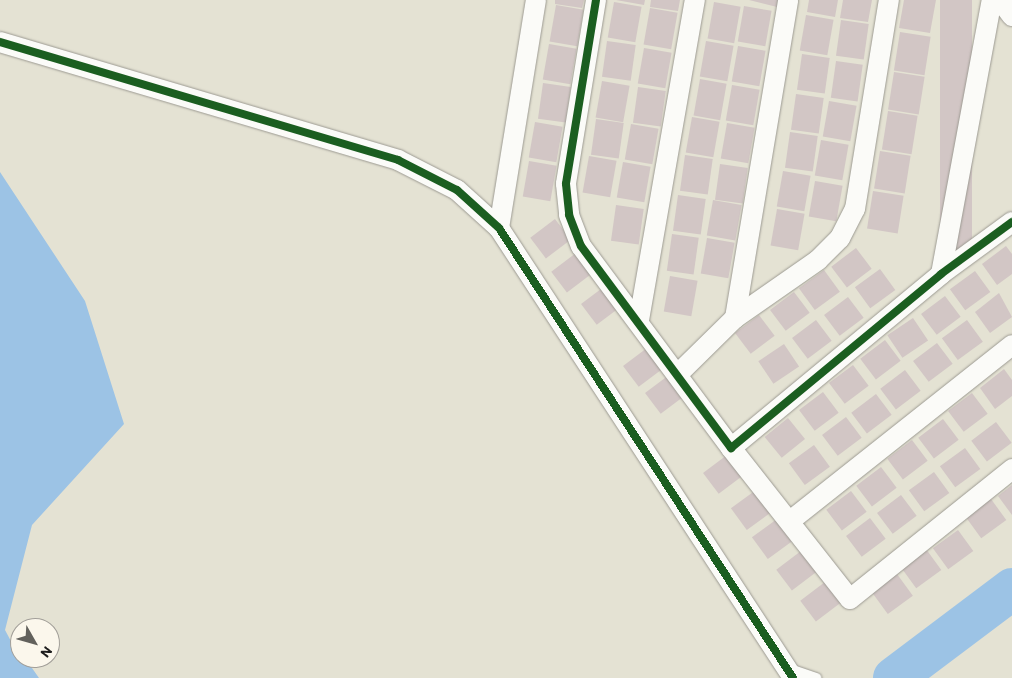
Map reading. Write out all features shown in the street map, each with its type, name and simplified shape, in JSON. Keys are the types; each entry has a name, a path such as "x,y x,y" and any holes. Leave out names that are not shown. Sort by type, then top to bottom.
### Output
{"street":[{"path":"499,228 536,0"},
{"path":"596,0 566,184 569,215 581,246 639,320 731,448 850,599 1012,469"},
{"path":"639,320 695,0"},
{"path":"734,318 788,0"},
{"path":"678,374 734,318 818,260 840,238 855,209 889,0"},
{"path":"941,274 992,0"},
{"path":"1000,0 1012,16"},
{"path":"0,42 398,160 457,190 499,228 790,673"},
{"path":"731,448 941,274 1012,222"},
{"path":"790,521 1012,345"}],"lane":[{"path":"790,673 816,678"}],"water":[{"path":"0,172 85,301 124,424 32,525 5,630 10,639 10,668 32,668 39,678 0,678"}],"building":[{"path":"555,0 584,0 582,8 555,4"},
{"path":"616,0 645,0 644,5"},
{"path":"651,0 680,0 678,11 650,7"},
{"path":"749,0 778,0 777,7"},
{"path":"809,0 838,0 835,17 807,12"},
{"path":"843,0 872,0 868,22 840,18"},
{"path":"904,0 936,0 930,33 899,28"},
{"path":"940,0 972,0 972,251 940,251"},
{"path":"614,2 642,7 635,42 608,37"},
{"path":"714,2 741,7 734,43 708,38"},
{"path":"556,5 584,10 577,46 550,41"},
{"path":"744,6 772,11 765,46 738,41"},
{"path":"650,8 678,13 671,49 644,44"},
{"path":"806,15 834,20 827,55 800,50"},
{"path":"841,20 869,24 864,60 836,56"},
{"path":"900,32 931,37 925,75 894,71"},
{"path":"607,41 636,45 631,81 602,77"},
{"path":"706,41 734,46 727,81 700,76"},
{"path":"549,44 577,49 570,84 543,79"},
{"path":"738,46 766,51 759,86 732,81"},
{"path":"644,48 672,53 665,88 638,83"},
{"path":"802,54 830,58 825,94 797,90"},
{"path":"836,61 863,65 858,101 831,98"},
{"path":"894,72 925,77 919,114 888,110"},
{"path":"700,79 727,84 720,120 694,115"},
{"path":"602,81 630,86 623,122 596,117"},
{"path":"543,83 571,87 566,123 538,119"},
{"path":"732,85 760,90 753,125 726,120"},
{"path":"638,87 666,91 661,127 633,123"},
{"path":"796,94 824,98 819,134 791,130"},
{"path":"829,101 857,106 850,141 823,136"},
{"path":"888,111 918,116 912,154 882,150"},
{"path":"692,117 720,122 713,157 686,152"},
{"path":"596,119 624,123 619,159 591,155"},
{"path":"535,122 563,127 556,162 529,157"},
{"path":"727,123 755,128 748,163 721,158"},
{"path":"631,124 659,129 652,164 625,159"},
{"path":"790,132 818,136 813,172 785,168"},
{"path":"821,140 849,145 842,180 815,175"},
{"path":"880,151 911,156 905,193 874,189"},
{"path":"685,155 713,159 708,195 680,191"},
{"path":"589,156 617,161 610,197 583,192"},
{"path":"529,161 557,166 550,201 523,196"},
{"path":"623,162 651,167 644,202 617,197"},
{"path":"720,164 748,168 743,204 715,200"},
{"path":"783,171 811,176 804,211 777,206"},
{"path":"815,181 843,186 836,221 809,216"},
{"path":"873,191 904,196 898,233 867,229"},
{"path":"678,195 706,199 701,235 673,231"},
{"path":"713,200 742,205 735,240 707,235"},
{"path":"616,205 644,209 639,245 611,241"},
{"path":"777,209 805,214 798,250 771,245"},
{"path":"555,219 571,240 546,258 530,238"},
{"path":"672,234 699,238 694,274 667,271"},
{"path":"707,238 735,243 728,278 701,273"},
{"path":"1006,246 1012,254 1012,274 997,285 982,264"},
{"path":"856,248 872,269 847,287 831,267"},
{"path":"576,253 592,274 567,292 551,272"},
{"path":"880,269 895,290 870,308 855,287"},
{"path":"824,270 840,292 815,310 799,288"},
{"path":"975,271 990,292 965,310 950,289"},
{"path":"670,276 698,281 691,316 664,311"},
{"path":"605,286 621,307 597,325 581,304"},
{"path":"794,292 810,313 786,331 770,310"},
{"path":"999,293 1012,317 990,333 975,312"},
{"path":"945,296 961,317 937,335 921,314"},
{"path":"848,297 864,318 840,336 824,315"},
{"path":"759,315 775,336 751,354 735,333"},
{"path":"913,318 928,340 902,358 887,335"},
{"path":"816,320 832,341 808,359 792,338"},
{"path":"967,320 983,342 958,360 942,338"},
{"path":"885,340 901,361 876,379 860,359"},
{"path":"937,343 953,364 929,382 913,361"},
{"path":"784,344 799,366 773,384 758,361"},
{"path":"647,348 663,369 639,387 623,366"},
{"path":"853,365 869,386 845,404 829,383"},
{"path":"1004,369 1012,380 1012,396 995,409 980,388"},
{"path":"905,370 921,391 896,409 880,389"},
{"path":"669,375 685,396 661,414 645,393"},
{"path":"823,392 839,413 815,431 799,410"},
{"path":"972,393 988,414 964,432 948,411"},
{"path":"876,394 892,415 867,433 851,413"},
{"path":"846,417 862,438 838,456 822,435"},
{"path":"788,418 805,439 782,458 765,437"},
{"path":"943,419 959,440 934,458 918,438"},
{"path":"996,422 1012,443 987,461 971,441"},
{"path":"912,440 928,461 903,479 887,459"},
{"path":"814,445 830,467 805,485 789,463"},
{"path":"965,448 980,469 955,487 940,466"},
{"path":"727,455 743,476 719,494 703,473"},
{"path":"881,467 897,488 872,506 856,486"},
{"path":"934,472 949,493 924,511 909,490"},
{"path":"1012,485 1012,515 998,496"},
{"path":"756,490 772,512 747,530 731,508"},
{"path":"851,491 867,512 842,530 826,510"},
{"path":"901,495 917,516 893,534 877,513"},
{"path":"991,499 1006,520 981,538 966,517"},
{"path":"870,518 886,539 862,557 846,536"},
{"path":"777,519 793,541 768,559 752,537"},
{"path":"958,530 973,551 948,569 933,548"},
{"path":"926,549 941,570 916,588 901,567"},
{"path":"801,551 817,572 792,590 776,570"},
{"path":"897,574 913,596 888,614 872,592"},
{"path":"825,582 841,603 816,621 800,601"}],"waterway":[{"path":"894,678 1012,589"}],"cycle path":[{"path":"596,0 566,184 569,215 581,246 731,448 941,274 1012,222"},
{"path":"0,42 398,160 457,190 499,228 793,678"}]}
